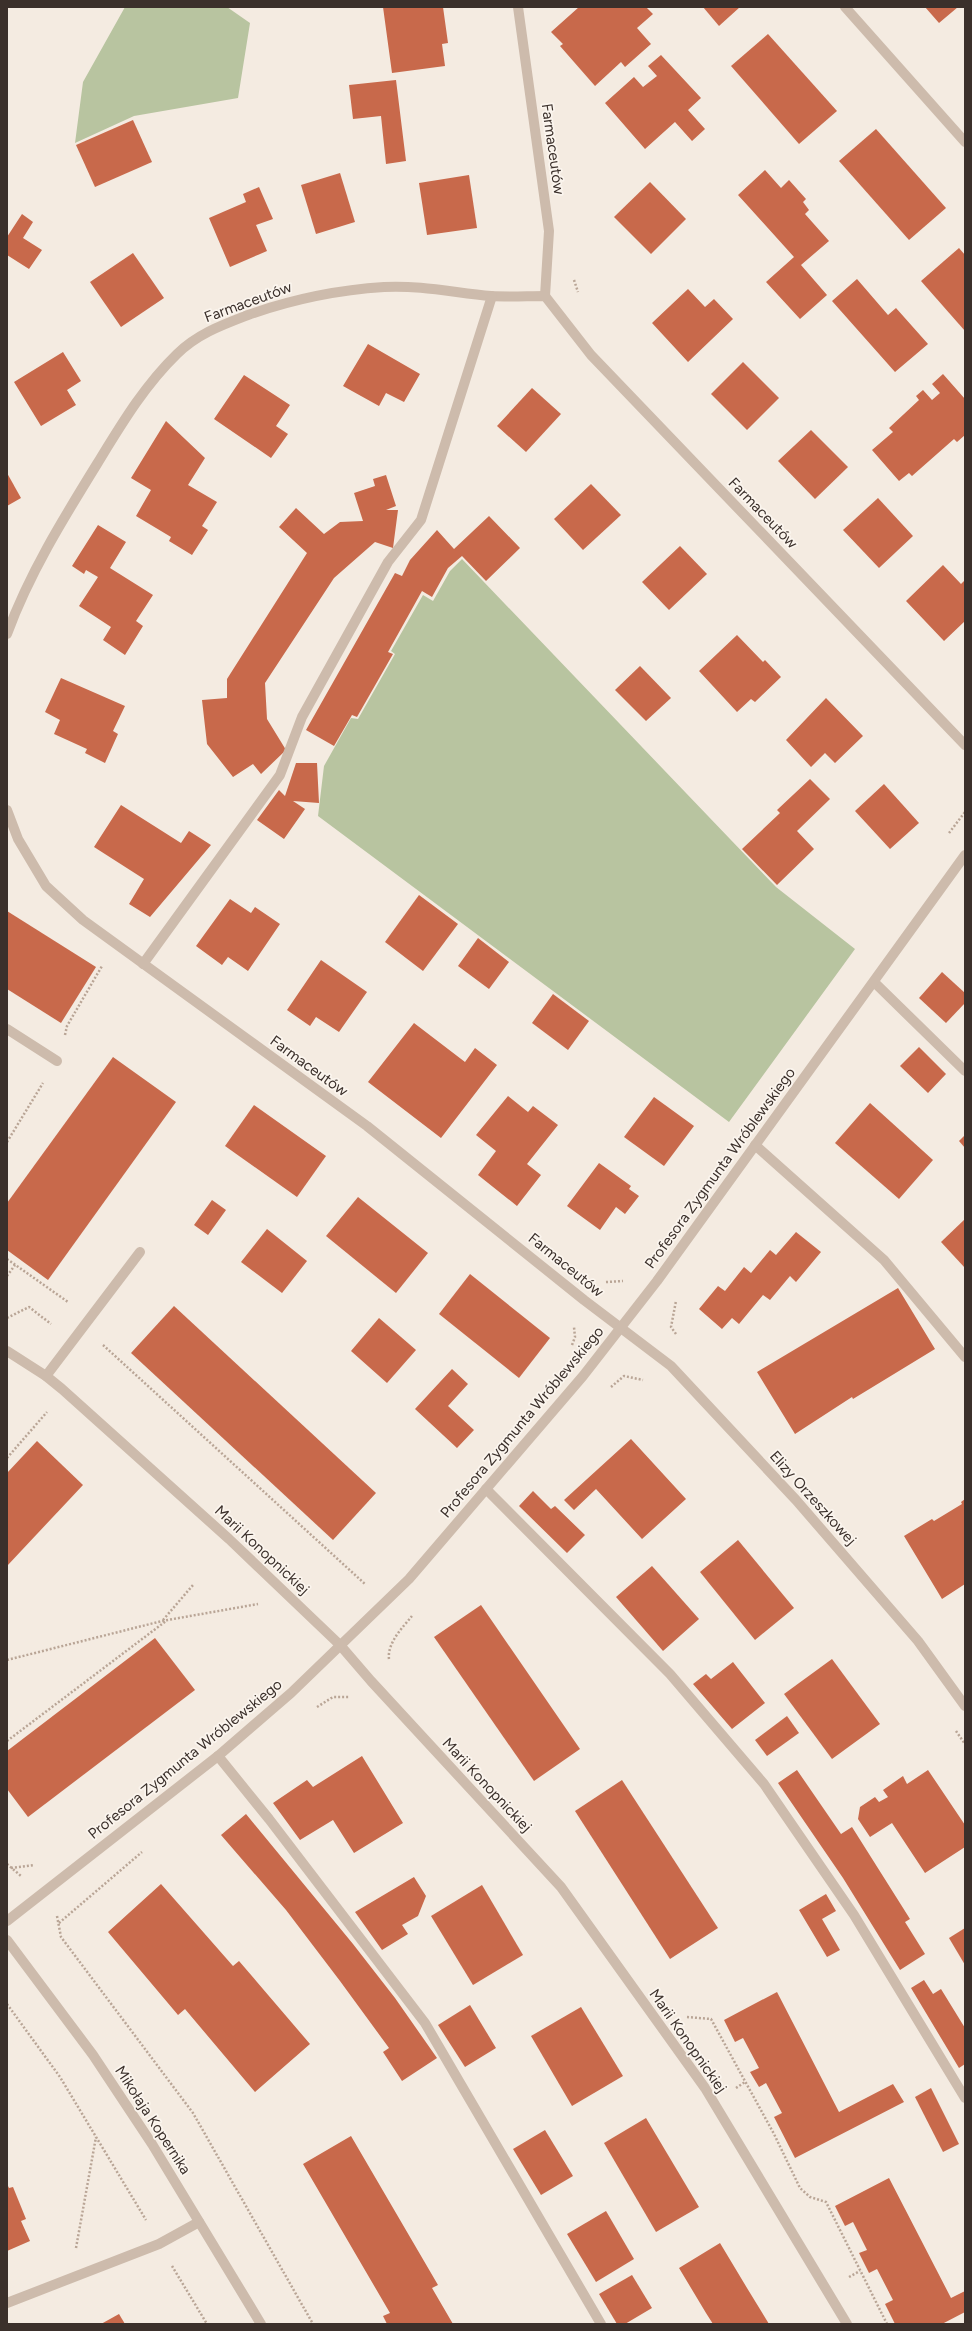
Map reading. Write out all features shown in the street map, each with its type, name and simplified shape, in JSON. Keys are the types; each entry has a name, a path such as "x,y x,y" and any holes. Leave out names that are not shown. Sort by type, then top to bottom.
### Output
{"street":[{"name":"Farmaceutów","path":"518,7 549,231 545,296 591,355 965,745"},
{"path":"845,7 965,142"},
{"name":"Farmaceutów","path":"7,634 21,596 39,563 135,403 178,353 210,330 281,304 316,295 348,290 385,287 424,288 492,296 545,296"},
{"path":"143,964 280,775 305,710 388,562 421,520 492,296"},
{"name":"Farmaceutów","path":"7,810 18,839 46,886 83,920 367,1126 584,1300 621,1327"},
{"name":"Profesora Zygmunta Wróblewskiego","path":"7,1921 40,1893 218,1756 291,1693 409,1579 583,1376 657,1281 965,855"},
{"path":"874,982 965,1070"},
{"path":"7,1029 57,1061"},
{"path":"756,1145 884,1260 965,1357"},
{"path":"46,1376 140,1252"},
{"name":"Elizy Orzeszkowej","path":"621,1327 670,1366 796,1500 918,1641 965,1706"},
{"name":"Marii Konopnickiej","path":"7,1351 46,1376 292,1598 340,1645 371,1681 561,1887 704,2088 847,2324"},
{"path":"486,1489 670,1674 764,1784 854,1915 965,2098"},
{"path":"218,1756 269,1819 425,2023 601,2324"},
{"name":"Mikołaja Kopernika","path":"7,1940 93,2055 152,2144 261,2324"},
{"path":"7,2303 70,2277 159,2244 199,2222"}],"path":[{"path":"572,273 578,294"},
{"path":"945,839 965,812"},
{"path":"7,1259 66,1300 85,1323 367,1585 361,1590"},
{"path":"7,1276 15,1265"},
{"path":"570,1350 575,1337 574,1321 584,1300 596,1281 617,1283 628,1280"},
{"path":"678,1296 671,1327 678,1337"},
{"path":"7,1318 29,1307 72,1340"},
{"path":"609,1388 624,1376 648,1381"},
{"path":"7,1458 50,1408"},
{"path":"162,1621 193,1585"},
{"path":"7,1660 162,1621 292,1598"},
{"path":"7,1741 168,1620"},
{"path":"314,1709 333,1697 351,1696"},
{"path":"952,1725 965,1744"},
{"path":"7,1864 40,1893 56,1912 61,1937 193,2113 313,2324"},
{"path":"11,1868 38,1864"},
{"path":"7,2004 60,2076 149,2226"},
{"path":"685,2016 711,2019 774,2134 800,2188 810,2197 826,2202 886,2324"},
{"path":"70,2277 96,2136"},
{"path":"169,2261 207,2324"}],"green space":[{"path":"125,7 227,7 250,23 238,98 134,116 75,143 83,82"},
{"path":"462,559 776,887 855,949 729,1122 318,816 324,766 351,718 358,719 395,654 391,651 423,595 433,601 450,571"}],"building":[{"path":"383,7 443,7 448,43 442,44 445,66 392,73"},
{"path":"579,7 646,7 653,14 637,28 651,44 625,67 621,62 595,86 560,46 563,44 551,32"},
{"path":"703,7 740,7 719,26"},
{"path":"925,7 958,7 939,23"},
{"path":"768,34 837,111 799,144 731,66"},
{"path":"661,55 701,98 688,110 705,129 692,141 675,122 645,149 605,103 634,77 643,87 657,76 648,66"},
{"path":"396,80 406,161 386,164 381,116 353,119 349,85"},
{"path":"133,120 152,162 95,187 76,145"},
{"path":"876,129 946,208 909,240 839,161"},
{"path":"765,170 781,188 789,180 806,199 803,202 809,210 805,214 829,241 801,265 827,295 800,319 766,282 794,257 738,195"},
{"path":"340,173 355,222 316,234 301,185"},
{"path":"469,175 477,228 427,235 419,183"},
{"path":"650,182 686,219 651,254 614,217"},
{"path":"259,187 273,219 256,225 267,251 230,267 209,218 246,202 243,194"},
{"path":"22,214 33,222 23,238 42,250 29,269 7,255 7,237"},
{"path":"959,248 965,255 965,331 921,281"},
{"path":"133,253 164,298 121,327 90,282"},
{"path":"857,279 888,315 896,308 928,344 895,372 832,301"},
{"path":"688,289 705,307 714,299 733,319 688,362 652,323"},
{"path":"368,344 420,374 404,402 386,393 379,406 343,386"},
{"path":"63,352 81,381 67,390 76,405 41,426 14,382"},
{"path":"743,362 779,398 747,430 711,394"},
{"path":"943,374 965,399 965,435 957,442 954,439 912,476 909,473 899,481 872,450 893,432 889,428 919,400 916,396 923,390 932,400 940,393 932,384"},
{"path":"244,375 290,405 276,426 288,434 271,458 214,419"},
{"path":"532,388 561,414 526,452 497,426"},
{"path":"166,421 205,458 188,485 217,502 202,526 208,530 192,555 169,541 171,537 136,516 151,490 131,478"},
{"path":"811,430 848,467 815,499 778,461"},
{"path":"7,473 21,498 7,506"},
{"path":"386,475 396,506 386,510 398,510 393,548 375,542 334,578 265,683 267,719 286,750 261,774 253,764 233,777 207,744 202,700 227,698 227,679 307,553 279,527 296,508 324,534 340,522 363,521 354,493 375,486 373,479"},
{"path":"591,484 621,515 583,550 554,519"},
{"path":"878,498 913,536 879,568 843,530"},
{"path":"489,516 520,548 486,581 462,556 448,568 432,597 422,591 388,652 393,654 357,717 352,715 334,746 306,730 395,573 402,576 410,560 437,530 454,549"},
{"path":"98,525 126,542 110,568 153,595 136,621 143,626 125,655 103,640 111,627 79,606 98,577 86,570 84,574 72,566"},
{"path":"680,546 707,574 669,610 642,582"},
{"path":"943,565 961,584 965,580 965,621 944,641 906,601"},
{"path":"737,635 763,662 765,660 781,677 755,702 751,699 737,712 699,671"},
{"path":"640,666 671,698 646,721 615,690"},
{"path":"61,678 125,706 113,731 118,734 105,763 85,753 87,749 54,734 60,720 45,712"},
{"path":"826,698 863,736 835,763 825,753 811,767 786,740"},
{"path":"296,763 317,763 319,803 293,801 305,809 284,839 257,820 279,790 285,796"},
{"path":"810,779 830,799 797,831 814,849 777,885 742,849 780,813 777,810"},
{"path":"884,784 919,823 890,849 855,811"},
{"path":"121,805 181,843 189,831 211,845 150,917 129,904 144,879 94,847"},
{"path":"419,895 458,924 423,971 385,942"},
{"path":"230,899 251,913 255,907 280,924 248,971 228,957 222,965 196,946"},
{"path":"7,911 96,967 61,1023 7,989"},
{"path":"478,938 509,962 489,989 458,966"},
{"path":"321,960 367,992 339,1032 316,1017 310,1026 287,1010"},
{"path":"942,972 965,993 965,1003 946,1023 919,998"},
{"path":"553,994 589,1021 568,1050 532,1023"},
{"path":"414,1023 465,1062 475,1048 497,1065 441,1138 368,1082"},
{"path":"919,1047 946,1074 928,1093 900,1066"},
{"path":"113,1057 176,1102 48,1280 7,1250 7,1203"},
{"path":"508,1096 528,1112 533,1106 558,1125 527,1164 541,1175 517,1206 478,1175 496,1151 476,1135"},
{"path":"654,1097 694,1126 664,1166 624,1137"},
{"path":"870,1103 933,1160 899,1199 835,1143"},
{"path":"254,1105 326,1156 297,1197 225,1146"},
{"path":"965,1135 965,1148 959,1141"},
{"path":"599,1163 631,1186 629,1189 639,1196 625,1214 616,1207 600,1230 567,1206"},
{"path":"358,1197 428,1253 396,1293 326,1236"},
{"path":"212,1200 226,1210 208,1235 194,1225"},
{"path":"965,1219 965,1268 941,1242"},
{"path":"267,1229 307,1261 282,1293 241,1262"},
{"path":"796,1232 821,1252 796,1282 790,1276 770,1300 763,1295 739,1324 732,1318 722,1329 699,1309 718,1286 725,1291 744,1267 751,1273 770,1250 776,1255"},
{"path":"470,1274 550,1338 519,1378 439,1314"},
{"path":"898,1288 935,1349 853,1399 852,1397 795,1434 757,1372"},
{"path":"174,1306 376,1493 333,1540 131,1353"},
{"path":"379,1318 416,1350 387,1383 351,1351"},
{"path":"452,1369 468,1384 448,1406 474,1430 457,1448 415,1409"},
{"path":"631,1439 686,1499 642,1539 596,1489 574,1510 564,1500"},
{"path":"37,1441 83,1485 7,1566 7,1473"},
{"path":"533,1491 551,1509 555,1506 585,1535 567,1553 519,1506"},
{"path":"965,1499 965,1584 942,1599 904,1536 932,1519 934,1521 962,1504 961,1502"},
{"path":"738,1540 794,1608 755,1640 700,1572"},
{"path":"652,1566 699,1619 663,1651 616,1597"},
{"path":"481,1605 580,1749 534,1781 434,1637"},
{"path":"155,1638 195,1690 28,1817 7,1789 7,1751"},
{"path":"832,1659 880,1724 832,1759 784,1694"},
{"path":"733,1662 765,1703 732,1729 693,1684 706,1674 711,1679"},
{"path":"787,1716 799,1733 767,1756 755,1740"},
{"path":"362,1756 403,1823 354,1853 333,1820 300,1840 273,1803 307,1780 313,1787"},
{"path":"797,1770 841,1834 852,1827 910,1919 905,1922 925,1954 900,1970 843,1878 778,1783"},
{"path":"928,1770 965,1825 965,1847 925,1873 892,1823 870,1837 858,1819 860,1807 875,1797 879,1802 888,1797 883,1790 903,1776 907,1784"},
{"path":"622,1780 718,1928 670,1959 575,1811"},
{"path":"246,1814 353,1944 395,1998 437,2058 402,2081 383,2052 389,2048 340,1981 286,1910 221,1835"},
{"path":"414,1877 426,1896 418,1916 402,1925 408,1934 382,1950 355,1912"},
{"path":"161,1884 233,1966 239,1961 310,2044 255,2092 185,2009 178,2015 108,1932"},
{"path":"482,1885 523,1955 473,1985 431,1916"},
{"path":"826,1894 836,1911 822,1919 840,1950 827,1957 799,1910"},
{"path":"965,1928 965,1965 949,1938"},
{"path":"924,1980 933,1994 941,1989 965,2028 965,2064 959,2068 911,1988"},
{"path":"777,1992 839,2112 893,2084 904,2102 795,2158 774,2117 782,2113 766,2083 759,2087 750,2072 759,2068 743,2038 735,2042 724,2020"},
{"path":"470,2005 496,2048 465,2067 438,2025"},
{"path":"581,2007 623,2076 572,2106 531,2036"},
{"path":"931,2088 959,2144 943,2152 915,2097"},
{"path":"646,2118 699,2207 656,2232 604,2143"},
{"path":"545,2130 573,2176 541,2195 513,2149"},
{"path":"351,2136 438,2285 432,2288 453,2324 387,2324 383,2316 390,2313 303,2164"},
{"path":"889,2178 951,2298 965,2291 965,2312 942,2324 895,2324 885,2304 893,2300 877,2269 869,2273 859,2253 867,2250 853,2222 845,2226 835,2206"},
{"path":"7,2184 9,2188 13,2187 26,2219 21,2221 30,2241 7,2251"},
{"path":"606,2211 634,2259 596,2282 567,2234"},
{"path":"720,2243 769,2324 713,2324 706,2313 679,2268"},
{"path":"632,2275 652,2308 625,2324 617,2324 599,2294"},
{"path":"119,2314 125,2324 101,2324"}]}
